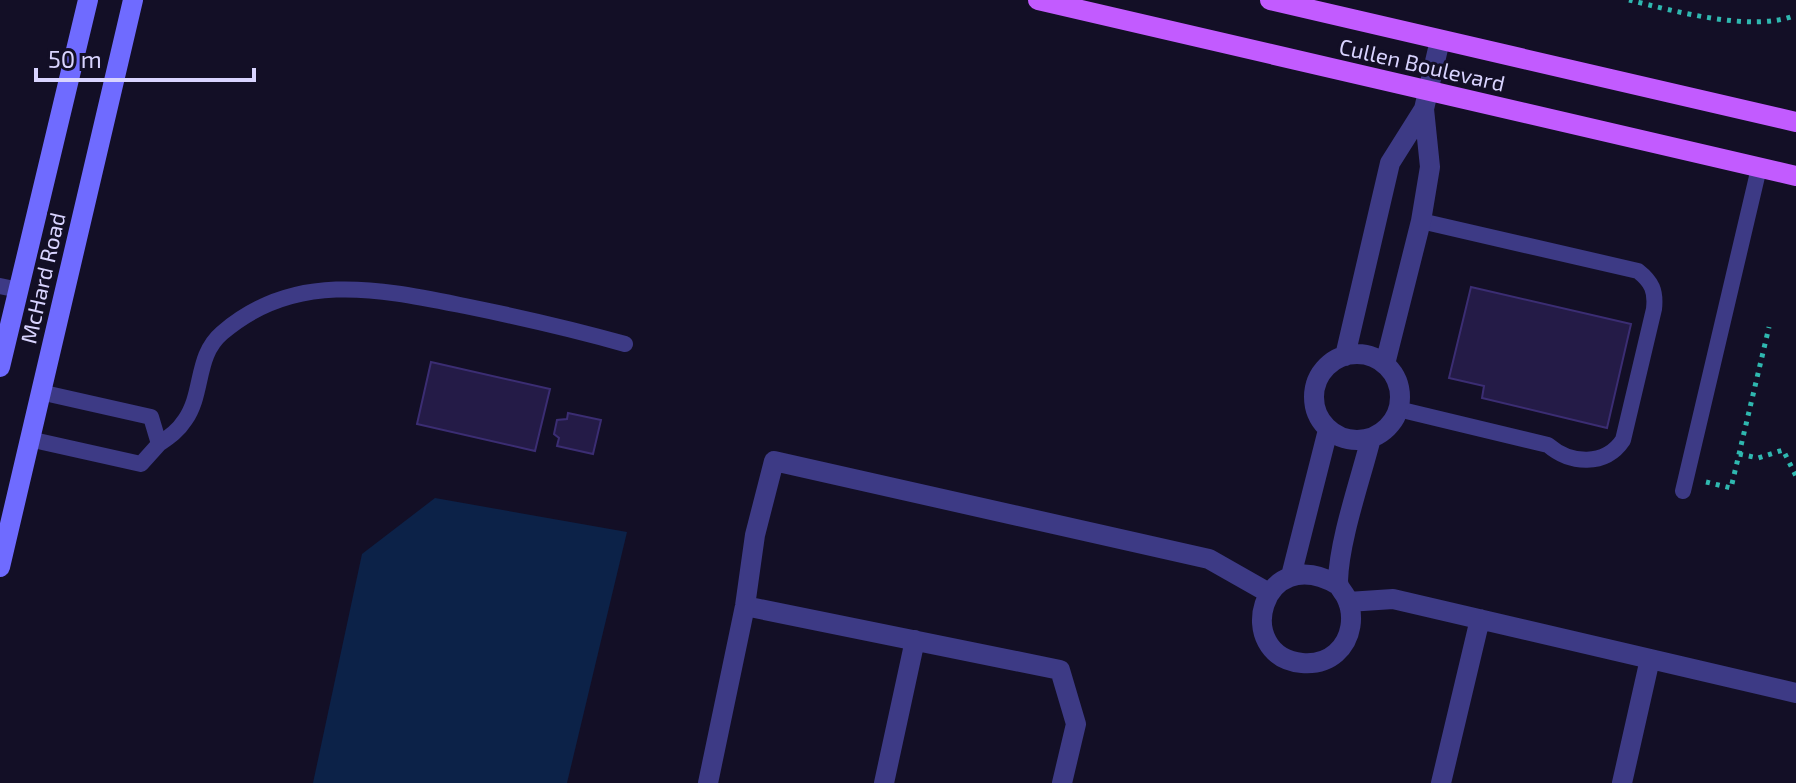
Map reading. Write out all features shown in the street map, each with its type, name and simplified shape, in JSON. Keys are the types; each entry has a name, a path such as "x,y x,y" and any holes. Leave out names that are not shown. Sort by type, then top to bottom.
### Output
{"main road":[{"name":"McHard Road","path":"0,367 9,288 88,0"},
{"name":"McHard Road","path":"0,567 133,0"},
{"name":"Cullen Boulevard","path":"1038,0 1426,100 1796,176"},
{"name":"Cullen Boulevard","path":"1270,0 1796,122"}],"street":[{"path":"1385,364 1421,221 1430,167 1426,100 1440,40"},
{"path":"1345,356 1390,163 1426,100"},
{"path":"1364,354 1385,364 1397,379 1400,392 1393,421 1384,431 1371,438 1357,440 1343,438 1328,430 1315,406 1314,392 1318,378 1326,367 1345,356 1364,354"},
{"path":"1291,576 1328,430"},
{"path":"1371,438 1343,552 1343,593 1351,612 1345,641 1336,653 1309,664 1280,656 1263,632 1261,617 1269,593 1291,576 1311,574 1343,593 1393,599 1796,693"},
{"path":"708,783 745,606 755,535 774,461 1209,559 1269,593"},
{"path":"745,606 1060,670 1076,724 1062,783"},
{"path":"1441,783 1480,619"},
{"path":"884,783 915,640"},
{"path":"1622,783 1650,659"}],"lane":[{"path":"1683,491 1759,168"},
{"path":"1398,409 1548,445 1566,458 1581,461 1595,459 1618,448 1623,440 1654,309 1654,288 1649,279 1638,271 1421,221"},
{"path":"29,439 141,464 186,419 195,400 205,358 220,335 241,318 276,300 315,291 356,288 395,292 541,321 625,344"},
{"path":"40,392 151,417 159,444"}],"path":[{"path":"1629,0 1740,22 1767,23 1796,15"},
{"path":"1705,482 1731,488 1769,327"},
{"path":"1739,454 1758,458 1783,450 1796,476"}],"water":[{"path":"435,498 627,532 567,783 313,783 362,554"}],"building":[{"path":"1471,287 1631,324 1607,428 1482,398 1484,386 1449,378"},
{"path":"431,362 550,389 535,451 417,424"},
{"path":"568,413 601,420 593,454 557,446 559,438 554,434 557,420 567,419"}]}
